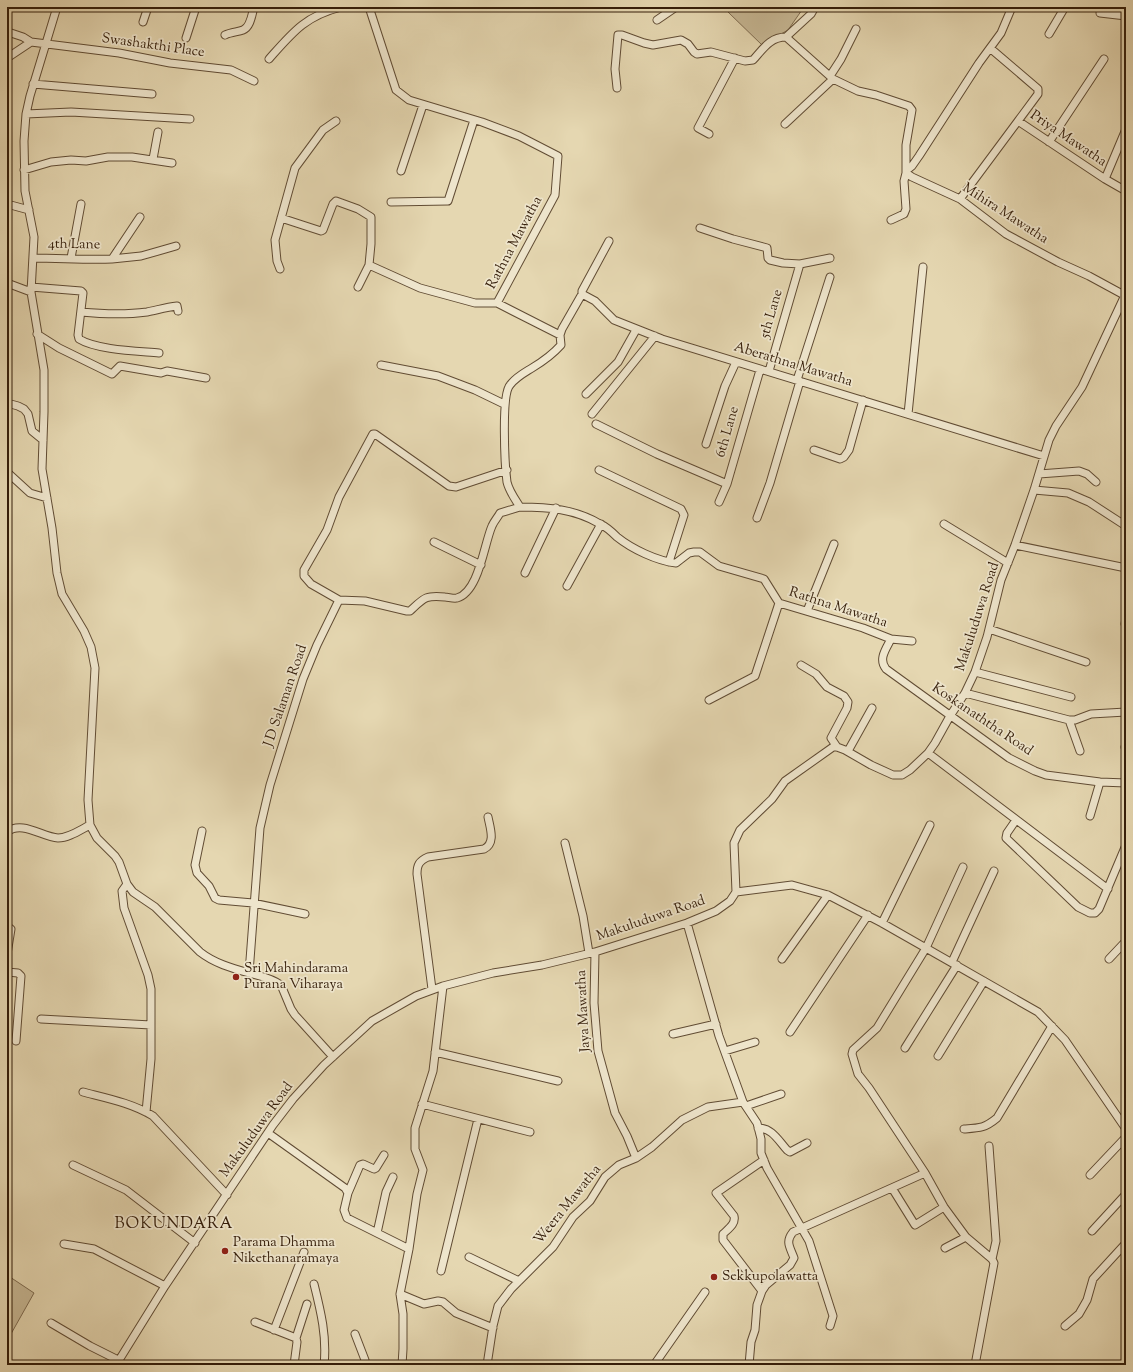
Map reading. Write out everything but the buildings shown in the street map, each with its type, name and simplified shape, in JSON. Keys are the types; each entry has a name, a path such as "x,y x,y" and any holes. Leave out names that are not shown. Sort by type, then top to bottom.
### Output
{"street":[{"path":"57,7 33,84 26,114 24,170 25,191 34,237 31,289 37,334 44,370 42,469 52,528 57,573 62,594 84,630 94,656 95,676 88,800 90,825 97,838 119,862 127,884 133,892 155,907 200,952 220,964 269,979 281,985 295,1015 333,1057"},
{"path":"143,22 148,7"},
{"path":"186,38 196,7"},
{"path":"225,34 233,31 244,30 247,27 254,7"},
{"path":"269,59 302,24 326,11 341,7"},
{"name":"Rathna Mawatha","path":"369,7 396,90 409,100 520,136 558,156 555,195 497,303 475,303 420,288 369,265"},
{"path":"657,20 676,7"},
{"path":"786,37 811,14 815,7"},
{"path":"907,171 933,136 979,63 1001,33 1012,7"},
{"path":"1049,34 1065,7"},
{"path":"1100,13 1126,16"},
{"path":"785,124 831,78 856,29"},
{"name":"Swashakthi Place","path":"7,34 11,32 31,42 46,45 119,53 170,63 231,70 254,81"},
{"path":"617,88 615,69 618,36 622,35 644,43 653,44 681,40 688,44 697,54 711,52 745,61 753,60 764,47 774,39 786,37 831,78 858,91 876,94 909,106 912,110 906,145 907,171 904,181 906,209 904,214 891,220"},
{"path":"7,58 31,42"},
{"path":"990,48 1038,89 1038,94 1018,121"},
{"path":"708,134 698,128 735,58"},
{"path":"1049,142 1104,59"},
{"path":"33,84 152,94"},
{"path":"401,171 423,105"},
{"path":"26,114 70,112 190,119"},
{"path":"391,202 448,201 474,120"},
{"path":"280,269 277,261 275,240 295,168 323,130 336,121"},
{"name":"Priya Mawatha","path":"960,199 1018,121 1105,179 1126,190"},
{"path":"1105,179 1126,129"},
{"path":"153,159 158,132"},
{"path":"24,170 51,162 71,160 86,161 108,157 132,157 172,163"},
{"name":"Mihira Mawatha","path":"907,171 912,177 960,199 1006,234 1058,262 1125,294"},
{"path":"281,218 321,231 324,230 333,204 336,201 358,209 370,218 371,244 369,265 358,287"},
{"path":"7,204 29,210"},
{"path":"71,258 81,204"},
{"name":"4th Lane","path":"33,258 71,258 89,260 112,259 140,217"},
{"path":"700,228 767,248 768,258 770,260 783,263 800,264 830,258"},
{"path":"520,507 508,483 504,404 508,386 561,345 561,332 609,241"},
{"path":"112,259 141,256 176,246"},
{"name":"5th Lane","path":"769,371 800,264"},
{"path":"908,414 923,267"},
{"path":"757,518 770,483 830,277"},
{"path":"7,283 31,289 81,291 83,295 78,336 79,339 83,342 109,348 159,353"},
{"name":"Aberathna Mawatha","path":"582,294 595,301 614,320 636,330 760,370 769,371 799,380 1044,456"},
{"name":"Makuluduwa Road","path":"837,746 871,765 893,775 902,775 910,770 928,753 935,743 950,716 966,693 975,672 989,629 1001,580 1034,490 1049,440 1056,426 1082,387 1125,294"},
{"path":"497,303 561,332"},
{"path":"81,312 103,314 139,312 177,306 178,311"},
{"path":"586,394 618,362 636,330"},
{"path":"37,334 59,348 112,374 120,366 161,373 168,371 206,378"},
{"path":"592,414 654,336"},
{"path":"706,444 725,386 736,362"},
{"path":"381,365 438,376 475,390 504,404"},
{"name":"6th Lane","path":"719,502 727,484 760,370"},
{"path":"814,450 840,458 844,457 849,450 863,400"},
{"path":"7,403 24,409 28,414 32,431 43,440"},
{"path":"596,424 657,454 727,484"},
{"path":"507,470 456,487 449,486 373,434 339,497 327,530 304,570 304,576 311,584 339,600 365,601 403,611 410,611 425,598 433,596 456,598 466,593 473,583 481,565 492,526 500,513 520,507 556,508 592,519 633,548 669,562 684,515 681,509 599,470"},
{"path":"1039,474 1079,471 1087,474 1096,482"},
{"path":"7,472 30,493 47,498"},
{"path":"1034,490 1068,493 1089,502 1126,526"},
{"path":"525,573 556,508"},
{"path":"567,586 601,524"},
{"path":"944,524 1008,563"},
{"path":"434,542 481,565"},
{"path":"807,611 834,544"},
{"path":"1015,545 1126,568"},
{"name":"Rathna Mawatha","path":"669,562 676,563 689,553 700,552 719,566 764,579 779,603 863,628 892,640 912,641"},
{"name":"J D Salaman Road","path":"249,973 260,828 270,786 303,679 317,645 339,600"},
{"path":"709,700 754,676 779,603"},
{"path":"989,629 1086,662"},
{"name":"Koskanaththa Road","path":"892,640 882,660 886,669 984,739 1008,758 1034,771 1046,775 1100,782 1126,783"},
{"path":"801,665 816,674 827,687 844,696 848,702 848,708 830,738 837,746 830,748 791,775 781,785 772,799 740,830 734,844 736,892 792,885 828,895 868,915 1038,1012 1065,1040 1126,1129"},
{"path":"975,672 1070,697"},
{"path":"966,693 1069,720 1075,720 1091,714 1126,712"},
{"path":"848,751 872,708"},
{"path":"1069,720 1080,751"},
{"path":"928,753 1108,889"},
{"path":"1090,816 1100,782"},
{"path":"432,989 417,874 418,865 423,859 428,857 487,848 492,836 488,817"},
{"path":"1016,820 1007,833 1006,838 1078,907 1090,913 1095,913 1099,908 1126,845"},
{"path":"7,832 17,828 26,828 58,838 65,837 90,825"},
{"path":"882,923 930,825"},
{"path":"202,831 195,865 197,873 209,886 215,898 219,900 254,903 305,914"},
{"name":"Jaya Mawatha","path":"565,843 592,953 598,1051 615,1112 636,1158"},
{"path":"963,867 926,948 877,1028 853,1050 852,1054 858,1074 869,1088 925,1173 944,1207 966,1237 992,1259"},
{"path":"906,1048 954,963 994,871"},
{"path":"127,884 122,891 124,908 150,982 152,998 151,1060 146,1112"},
{"name":"Makuluduwa Road","path":"117,1362 165,1286 195,1243 209,1219 292,1099 333,1057 372,1021 392,1008 432,989 493,973 542,966 592,953 687,923 724,906 730,901 736,892"},
{"path":"782,959 828,895"},
{"path":"790,1032 868,915"},
{"path":"687,923 725,1051 745,1104 757,1123 761,1139 761,1153 767,1168 809,1241 833,1316 830,1326"},
{"path":"7,926 11,929 7,954"},
{"path":"1110,959 1126,941"},
{"path":"7,972 18,972 21,976 16,1040"},
{"path":"938,1056 984,980"},
{"path":"402,1365 403,1314 400,1294 409,1249 417,1194 423,1170 415,1149 415,1128 433,1071 443,986"},
{"path":"41,1019 151,1025"},
{"path":"673,1034 716,1024"},
{"path":"964,1128 988,1126 997,1118 1052,1026"},
{"path":"725,1051 755,1042"},
{"path":"435,1052 558,1081"},
{"path":"83,1092 115,1100 153,1116 227,1195"},
{"name":"Weera Mawatha","path":"487,1365 492,1328 498,1306 511,1289 553,1247 573,1217 590,1200 605,1177 619,1165 636,1158 652,1147 682,1120 708,1107 745,1104 780,1094"},
{"path":"422,1104 530,1132"},
{"path":"441,1271 478,1119"},
{"path":"758,1128 765,1128 770,1131 790,1152 807,1143"},
{"path":"268,1133 345,1188 348,1193"},
{"path":"1090,1175 1126,1137"},
{"path":"975,1365 994,1263 992,1259 996,1241 989,1146"},
{"path":"384,1155 374,1169 363,1164 360,1165 348,1193 344,1210 345,1216 353,1222 409,1249"},
{"path":"762,1292 723,1240 724,1234 733,1224 735,1219 716,1193 764,1160"},
{"path":"73,1165 126,1190 159,1217 195,1243"},
{"path":"749,1365 751,1342 755,1330 757,1305 766,1285 790,1265 794,1258 788,1242 789,1237 793,1232 925,1173"},
{"path":"377,1233 386,1192 393,1178"},
{"path":"892,1188 915,1226 944,1207"},
{"path":"1092,1231 1126,1194"},
{"path":"945,1248 966,1237"},
{"path":"1065,1326 1079,1314 1087,1300 1093,1279 1126,1243"},
{"path":"64,1244 94,1249 165,1286"},
{"path":"274,1330 304,1252"},
{"path":"469,1257 520,1281"},
{"path":"314,1284 322,1318 326,1349 324,1365"},
{"path":"654,1365 705,1292"},
{"path":"400,1294 424,1304 438,1301 443,1302 456,1313 492,1328"},
{"path":"294,1365 297,1345 296,1338 307,1304"},
{"path":"255,1322 296,1338"},
{"path":"51,1323 117,1362"},
{"path":"355,1334 365,1360 365,1365"}],"shaded area":[{"path":"729,7 804,7 788,30 762,45 728,12"},
{"path":"7,1275 34,1293 7,1341"}],"place":[{"name":"Sri Mahindarama Purana Viharaya","path":"236,977"},
{"name":"Parama Dhamma Nikethanaramaya","path":"225,1251"},
{"name":"Sekkupolawatta","path":"714,1277"}],"district":[{"name":"BOKUNDARA","path":"174,1224"}]}
